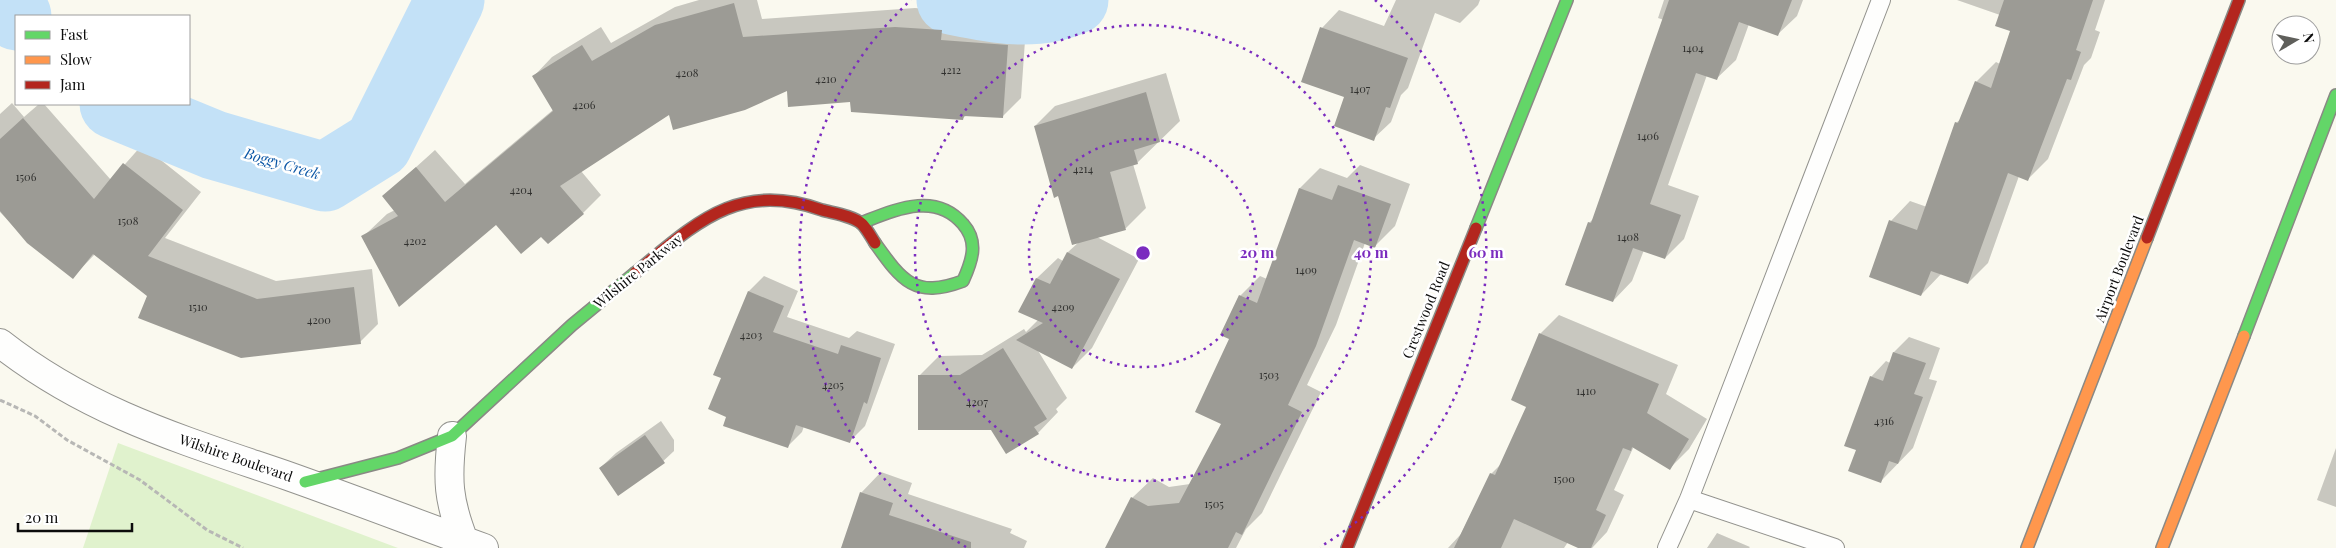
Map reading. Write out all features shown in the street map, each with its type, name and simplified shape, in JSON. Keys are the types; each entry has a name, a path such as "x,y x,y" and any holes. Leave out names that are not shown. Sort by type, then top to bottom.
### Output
{"street":[{"name":"Crestwood Road","path":"1347,548 1567,0"},
{"name":"Airport Boulevard","path":"2027,548 2239,0"},
{"path":"2162,548 2336,95"},
{"name":"Wilshire Parkway","path":"305,482 384,462 452,436 572,325 698,222 734,205 779,199 810,205 861,223"},
{"path":"926,203 946,207 960,218 973,239 972,260 962,280 942,289 922,289 905,279 892,267 861,223 901,207 926,203"},
{"name":"Wilshire Boulevard","path":"0,343 28,365 81,397 141,425 305,482 474,544"},
{"path":"452,436 448,473 452,510 474,544"}],"lane":[{"path":"1667,548 1689,499 1881,0"},
{"path":"1689,499 1835,548"}],"path":[{"path":"0,400 35,416 67,440 140,480 207,530 243,548"}],"green space":[{"path":"118,443 398,548 83,548"}],"building":[{"path":"1669,0 1792,0 1778,36 1739,22 1717,80 1696,73 1650,204 1681,215 1665,259 1633,248 1613,302 1565,285 1588,222 1591,223"},
{"path":"2004,0 2093,0 2076,50 2081,52 2071,80 2067,79 2028,181 2008,173 1968,284 1931,271 1921,296 1869,277 1889,220 1917,230 1955,122 1958,123 1975,81 1991,88 2010,31 1995,26"},
{"path":"734,3 743,37 895,27 942,30 941,40 1008,45 1003,118 964,116 963,120 851,112 850,102 788,107 787,91 745,110 673,130 669,115 560,186 584,214 548,244 541,237 521,254 496,225 399,307 361,236 398,216 382,196 416,167 445,202 553,111 532,76 582,45 592,61 655,25"},
{"path":"1320,27 1408,58 1390,108 1386,107 1374,141 1334,126 1344,97 1301,82"},
{"path":"1146,92 1160,142 1134,150 1138,164 1110,172 1126,230 1072,245 1058,196 1054,198 1034,126"},
{"path":"23,118 94,199 123,163 183,210 148,256 257,299 354,287 361,344 241,358 138,318 147,296 93,254 73,279 27,243 0,211 0,139"},
{"path":"1338,185 1391,204 1375,248 1354,240 1316,346 1288,405 1302,412 1242,535 1236,532 1228,548 1105,548 1131,497 1148,506 1179,503 1221,424 1195,412 1229,339 1220,335 1239,295 1257,303 1299,188 1332,200"},
{"path":"1067,252 1120,279 1072,369 1016,340 1043,323 1018,312 1036,278 1050,284"},
{"path":"748,291 784,306 773,332 838,354 841,345 881,358 867,404 864,402 850,443 796,425 788,448 723,426 726,417 708,409 721,378 713,375"},
{"path":"1539,333 1659,384 1647,413 1689,439 1670,470 1632,447 1631,451 1623,448 1596,510 1606,515 1591,548 1578,548 1514,519 1501,548 1454,548 1490,473 1495,475 1526,407 1511,400"},
{"path":"1003,348 1047,419 1034,427 1039,434 1006,454 991,430 918,430 918,375 960,375"},
{"path":"1893,352 1926,363 1914,394 1923,397 1898,464 1889,461 1881,483 1848,471 1856,450 1844,446 1870,376 1883,381"},
{"path":"645,435 665,463 618,496 599,468"},
{"path":"860,492 893,503 889,515 971,542 971,548 841,548"}],"waterway":[{"name":"Boggy Creek","path":"116,105 214,145 325,177 378,144 450,0"},
{"name":"Boggy Creek","path":"951,0 1012,10 1044,9 1074,0"},
{"name":"Boggy Creek","path":"0,4 10,8 16,15"}],"traffic: fast":[{"path":"1476,228 1567,0"},
{"path":"2244,336 2336,95"},
{"path":"861,223 887,213 914,206 940,208 952,214 963,224 971,238 972,252 963,281 947,286 921,287 911,283 893,268 875,243"},
{"path":"305,482 398,458 452,436 572,325 635,273"}],"traffic: slow":[{"path":"2027,548 2147,238"},
{"path":"2162,548 2244,336"}],"traffic: jam":[{"path":"2147,238 2239,0"},
{"path":"635,273 699,223 720,212 742,204 766,200 792,202 854,219 864,226 875,243"},
{"path":"1347,548 1476,228"}]}
